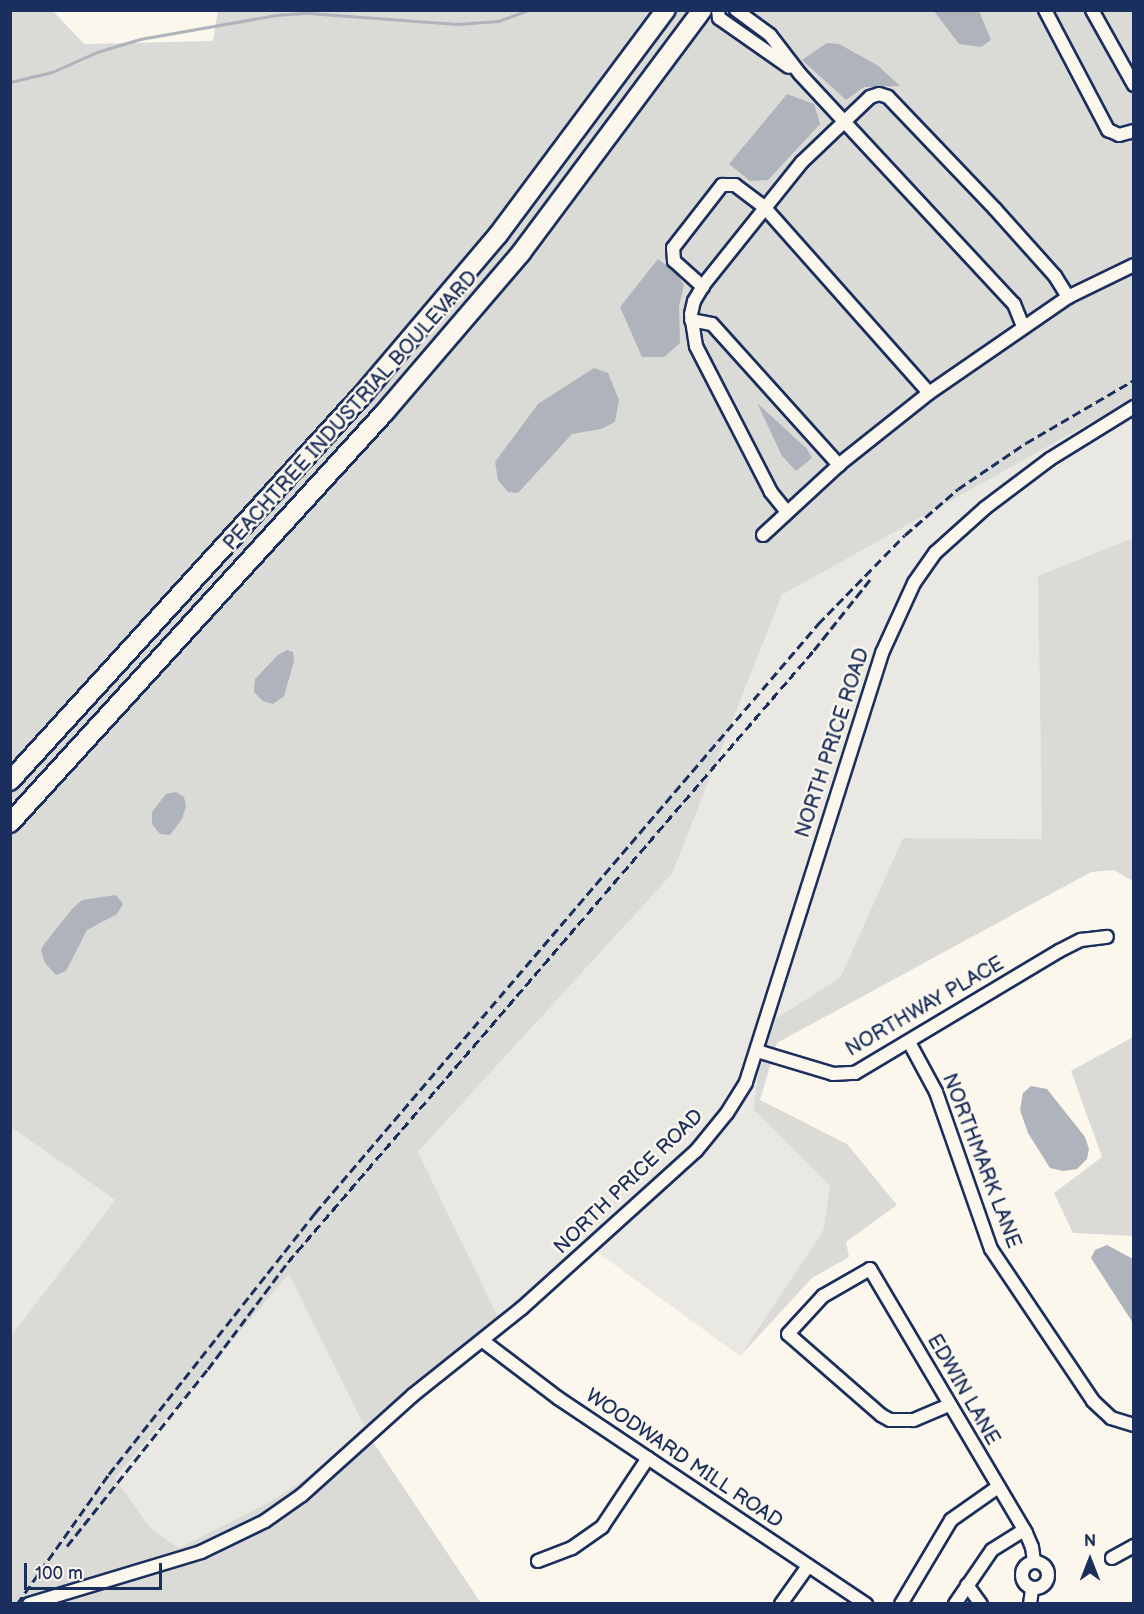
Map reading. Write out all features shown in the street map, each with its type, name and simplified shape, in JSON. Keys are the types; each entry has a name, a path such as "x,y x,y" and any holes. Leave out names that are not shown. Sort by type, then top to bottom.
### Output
{"highway":[{"name":"PEACHTREE INDUSTRIAL BOULEVARD","path":"10,781 393,358 498,235 666,10"},
{"name":"PEACHTREE INDUSTRIAL BOULEVARD","path":"10,824 415,377 521,253 702,10"}],"street":[{"path":"718,10 720,18 800,74"},
{"path":"736,10 770,35 800,74 1014,304 1023,326"},
{"path":"1045,10 1108,130 1119,135 1134,131"},
{"path":"1092,10 1134,85"},
{"path":"787,512 771,492 701,356 691,331 694,301 703,286 802,162 870,97 879,94 888,97 1003,217 1055,276 1068,297"},
{"path":"703,286 674,261 673,248 722,184 735,185 765,208 929,393"},
{"path":"763,535 839,465 929,393 1068,297 1134,264"},
{"path":"691,320 712,324 839,465"},
{"name":"NORTH PRICE ROAD","path":"29,1604 201,1552 265,1521 302,1495 413,1395 483,1341 582,1256 696,1150 727,1113 746,1082 882,653 914,583 935,553 985,508 1050,459 1134,406"},
{"name":"NORTHWAY PLACE","path":"757,1051 833,1074 855,1073 1059,951 1081,940 1107,938"},
{"name":"NORTHMARK LANE","path":"909,1042 936,1092 991,1249 1093,1401 1112,1418 1134,1425"},
{"name":"EDWIN LANE","path":"949,1405 913,1420 890,1420 881,1415 788,1334 823,1296 870,1269 1024,1530 1032,1547 1034,1562"},
{"name":"WOODWARD MILL ROAD","path":"483,1341 558,1398 866,1604"},
{"path":"538,1561 572,1548 602,1527 648,1458"},
{"path":"901,1604 951,1520 998,1487"},
{"path":"956,1604 992,1550 1024,1530"},
{"path":"1112,1558 1134,1546"},
{"name":"EDWIN LANE","path":"1034,1562 1042,1564 1048,1575 1043,1586 1032,1589 1023,1582 1022,1574 1026,1566 1034,1562"},
{"path":"782,1604 808,1566"},
{"path":"967,1585 981,1604"},
{"name":"EDWIN LANE","path":"1030,1604 1032,1589"}],"shaded area":[{"path":"218,10 1133,11 1133,399 782,595 672,874 418,1152 503,1327 369,1436 481,1603 11,1603 11,1336 115,1200 11,1127 11,11 53,11 84,44 213,41","holes":["289,1274 369,1436 273,1500 179,1548 151,1529 115,1478"]},
{"path":"934,11 979,11 991,40 981,47 959,44"},
{"path":"827,43 839,44 877,65 900,86 864,87 846,100 802,60"},
{"path":"787,94 814,104 820,124 768,180 750,181 729,164"},
{"path":"658,259 676,273 684,285 679,306 680,343 664,357 642,357 620,307"},
{"path":"594,368 608,373 619,400 615,422 601,429 572,434 518,493 508,492 498,480 495,462 538,404"},
{"path":"1133,399 1133,538 1038,576 1042,839 903,838 840,978 765,1025 753,1109 830,1186 823,1231 740,1356 593,1249 503,1327 418,1152 672,874 782,595"},
{"path":"757,403 807,449 812,458 796,471 782,456"},
{"path":"1133,538 1133,881 1114,870 1091,872 777,1043 760,1100 847,1144 897,1205 846,1242 849,1257 812,1278 740,1356 823,1231 830,1186 753,1109 765,1025 840,978 903,838 1042,839 1038,576"},
{"path":"287,650 293,652 294,661 284,696 273,704 263,701 254,692 255,679 278,655"},
{"path":"176,792 184,797 186,806 182,819 170,835 160,834 152,824 152,812 166,794"},
{"path":"116,895 123,904 117,914 87,930 66,971 56,975 45,963 41,950 45,943 82,900"},
{"path":"1133,1037 1133,1236 1073,1233 1054,1193 1102,1157 1071,1071"},
{"path":"1031,1086 1047,1089 1085,1137 1089,1149 1087,1159 1077,1169 1063,1171 1050,1168 1028,1133 1020,1110 1023,1093"},
{"path":"11,1127 115,1200 11,1336"},
{"path":"1107,1245 1133,1259 1133,1323 1091,1258 1095,1250"},
{"path":"289,1274 369,1436 273,1500 179,1548 151,1529 115,1478"}],"waterway":[{"path":"10,82 52,72 97,52 140,39 276,15 308,13 457,24 498,21 529,10"}],"railway":[{"path":"17,1604 109,1474 315,1213 818,624 905,535 958,489 1026,443 1134,380"},
{"path":"67,1546 208,1369 288,1262 814,650 872,577"}]}
